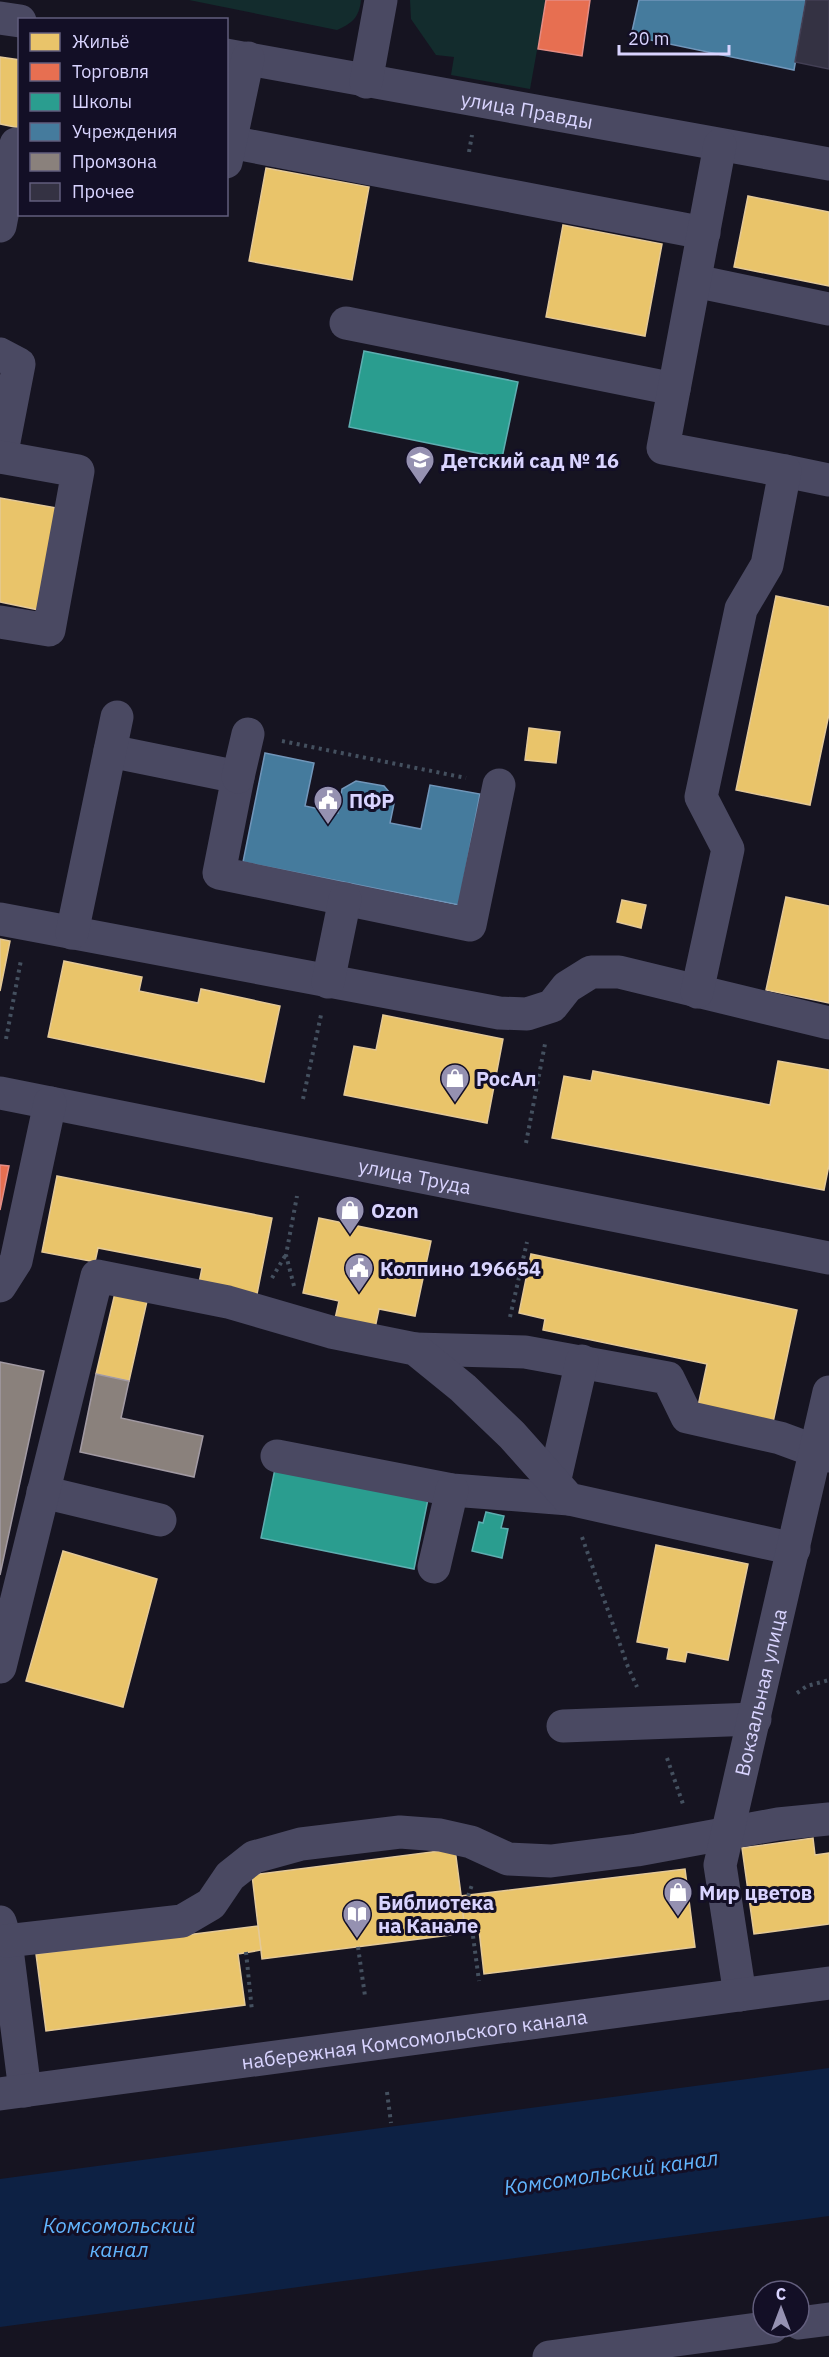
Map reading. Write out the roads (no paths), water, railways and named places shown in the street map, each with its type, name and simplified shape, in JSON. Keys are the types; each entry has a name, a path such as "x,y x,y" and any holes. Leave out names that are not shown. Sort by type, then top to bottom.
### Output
{"street":[{"path":"366,82 381,0"},
{"path":"0,18 18,21"},
{"path":"237,57 229,152 704,233"},
{"name":"улица Правды","path":"237,57 829,164"},
{"path":"1,218 16,144 18,144"},
{"path":"720,145 663,448 829,480"},
{"path":"695,281 829,309"},
{"path":"346,323 674,389"},
{"path":"0,354 19,364 0,457 78,471 49,630 0,622"},
{"path":"697,992 728,849 700,797 741,609 767,565 785,471"},
{"path":"72,933 117,717"},
{"path":"248,734 219,873 470,925 499,785"},
{"path":"110,751 238,777"},
{"path":"328,982 345,899"},
{"path":"14,922 499,1013 527,1014 552,1006 567,987 591,972 619,972 829,1023"},
{"name":"улица Труда","path":"0,1093 829,1258"},
{"path":"0,1286 16,1261 50,1103"},
{"path":"0,1667 97,1276 228,1302 304,1324 415,1349 525,1352 668,1378 687,1418 780,1438 823,1454"},
{"path":"415,1349 463,1388 512,1435 562,1491"},
{"path":"562,1491 582,1361"},
{"name":"Вокзальная улица","path":"740,1995 720,1865 794,1549 823,1454 829,1392"},
{"path":"277,1456 452,1490 562,1491 794,1549"},
{"path":"434,1567 452,1490"},
{"path":"43,1492 160,1520"},
{"path":"563,1726 755,1719"},
{"path":"12,2092 3,1931 182,1921 211,1904 230,1876 254,1857 302,1844 400,1832 440,1835 471,1842 508,1859 551,1861 637,1850 778,1824 829,1819"},
{"name":"набережная Комсомольского канала","path":"12,2092 829,1983"},
{"path":"811,2322 829,2319"},
{"path":"549,2357 751,2330"}],"water":[{"name":"Комсомольский канал","path":"829,2068 829,2216 0,2327 0,2179"}],"place":[{"name":"Детский сад № 16","path":"420,486"},
{"name":"ПФР","path":"328,826"},
{"name":"РосАл","path":"455,1104"},
{"name":"Ozon","path":"350,1236"},
{"name":"Колпино 196654","path":"359,1294"},
{"name":"Мир цветов","path":"678,1918"},
{"name":"Библиотека на Канале","path":"357,1940"}]}
